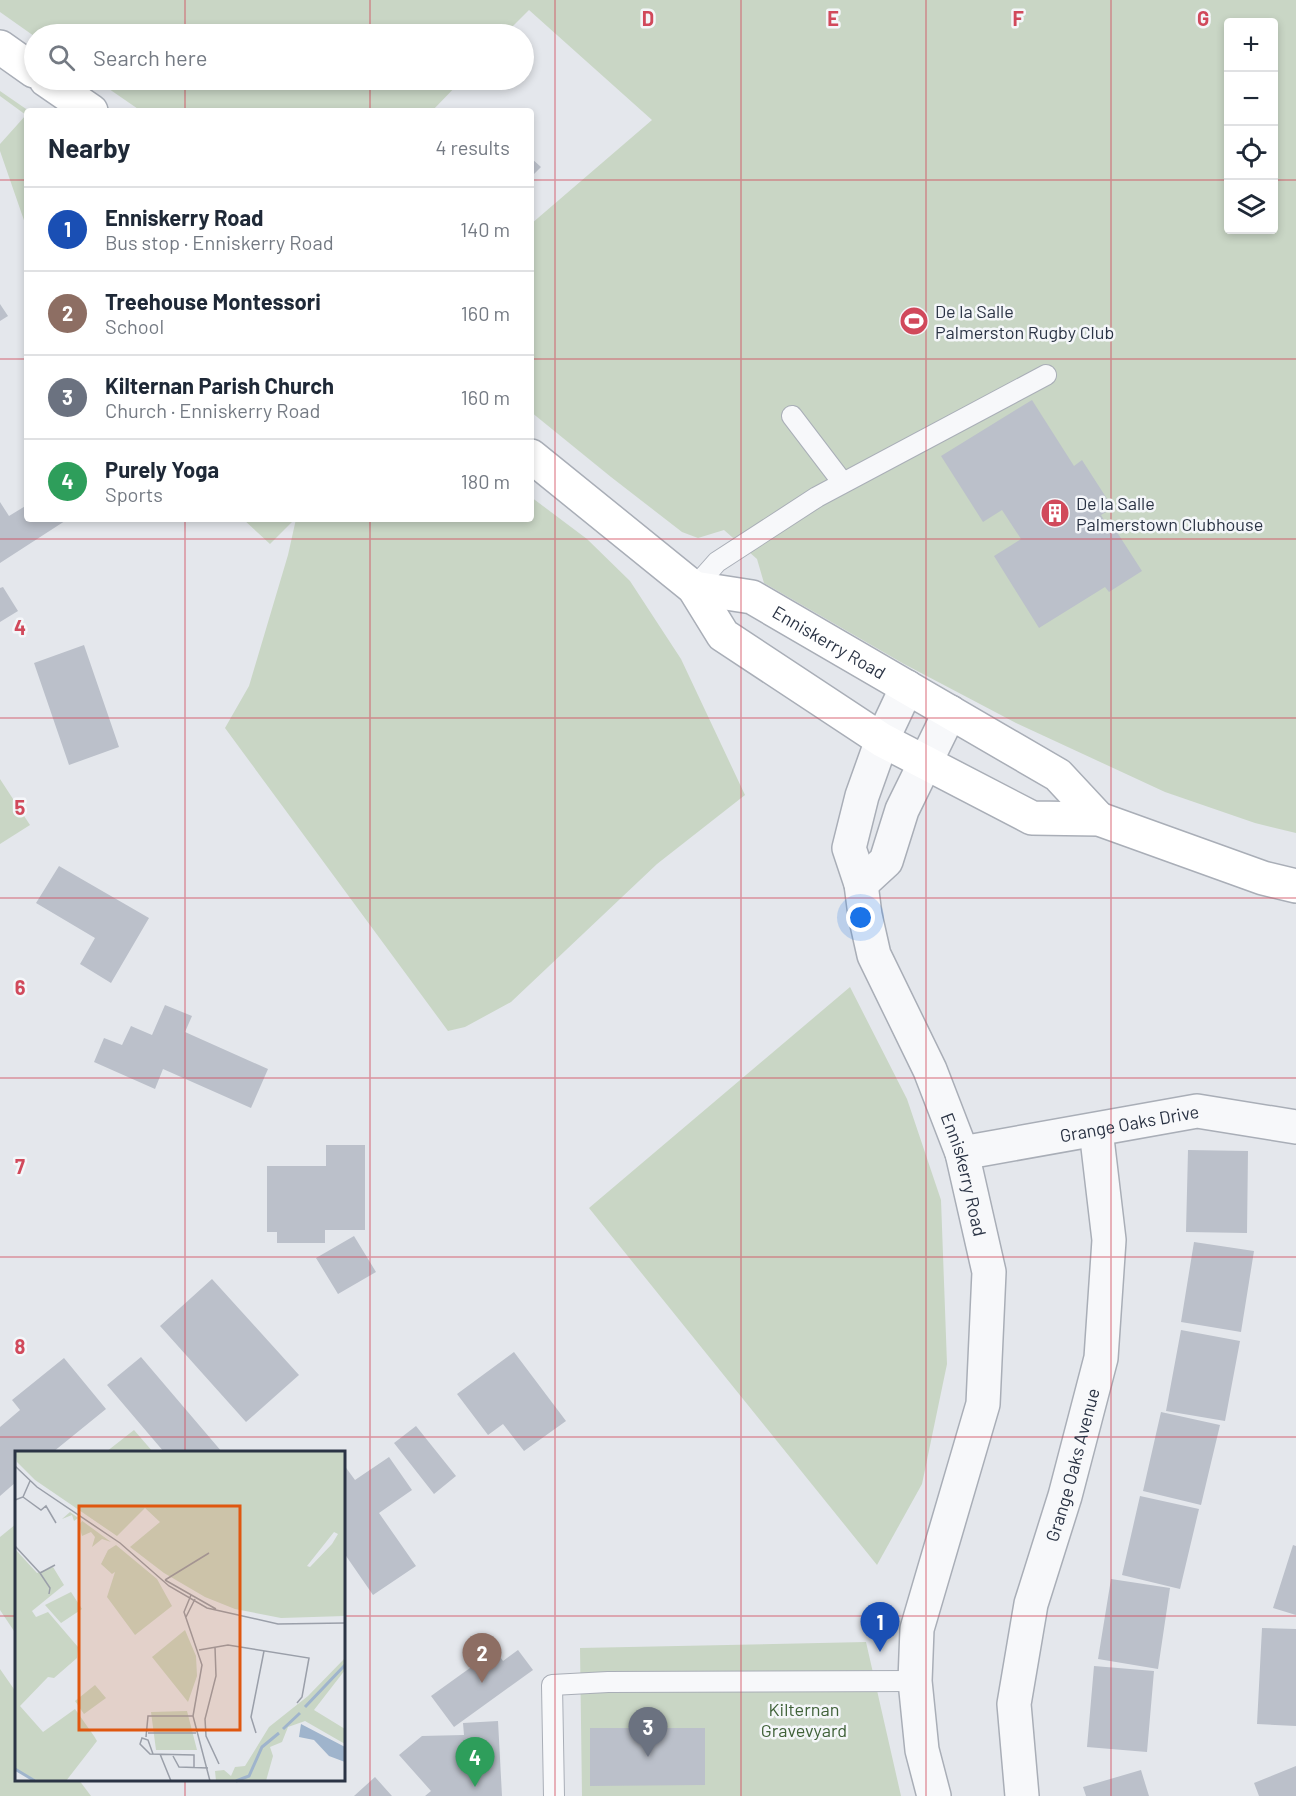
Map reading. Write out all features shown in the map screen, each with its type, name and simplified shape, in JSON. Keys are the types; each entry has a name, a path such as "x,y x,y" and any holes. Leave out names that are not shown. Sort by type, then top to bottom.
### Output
{"main road":[{"path":"0,47 24,64"},
{"path":"61,90 87,108"},
{"path":"534,458 694,588 723,635 882,740 1032,818 1099,819 1263,878 1296,886"},
{"name":"Enniskerry Road","path":"694,588 752,597 907,687"},
{"path":"907,687 1058,775 1099,819"}],"street":[{"name":"Enniskerry Road","path":"907,687 882,740 862,796 849,848 861,884 874,955 930,1070 962,1153 989,1272 983,1404 917,1629 915,1681 922,1750 934,1796"},
{"path":"861,884 886,861 902,810 950,712"},
{"name":"Grange Oaks Drive","path":"962,1153 1197,1111 1296,1127"},
{"name":"Grange Oaks Avenue","path":"1022,1796 1014,1704 1031,1604 1065,1496 1101,1358 1109,1240 1096,1130"}],"lane":[{"path":"694,588 717,562 817,497 1046,375"},
{"path":"792,416 843,483"},
{"path":"555,1796 552,1685 608,1682 915,1681"}],"green space":[{"name":"De la Salle Palmerston Rugby Club","path":"0,0 1296,0 1296,833 1255,823 1165,792 1016,723 904,664 764,583 757,559 724,530 698,538 682,532 534,414 534,221 652,120 529,10 515,24 24,24 24,29 0,12"},
{"path":"111,90 452,90 435,108 137,108"},
{"path":"0,91 25,108 24,114 0,96"},
{"path":"24,117 24,220 0,151 0,144"},
{"path":"534,499 587,539 630,581 681,659 745,795 657,864 511,1002 465,1027 448,1031 225,728 249,686 288,555 295,522 534,522"},
{"path":"246,522 292,522 270,544"},
{"path":"0,779 30,825 0,844"},
{"path":"850,987 907,1099 941,1200 947,1364 922,1484 877,1565 589,1208"},
{"path":"134,1430 152,1451 107,1451"},
{"path":"15,1525 15,1632 0,1610 0,1537"},
{"name":"Kilternan Gravevyard","path":"866,1642 901,1796 582,1796 580,1648"},
{"path":"0,1669 15,1691 15,1781 80,1781 91,1796 0,1796"}],"building":[{"path":"534,161 541,167 534,174"},
{"path":"0,304 8,316 0,321"},
{"name":"De la Salle Palmerstown Clubhouse","path":"1032,400 1074,466 1082,460 1113,508 1101,515 1109,528 1113,526 1142,571 1109,592 1105,587 1039,628 994,556 1021,539 1002,510 983,522 941,456"},
{"path":"0,502 9,516 24,507 24,522 63,522 0,563"},
{"path":"3,587 18,611 0,622 0,588"},
{"path":"84,645 119,747 69,765 34,663"},
{"path":"59,866 149,918 111,983 80,964 95,938 36,903"},
{"path":"165,1005 192,1016 185,1032 268,1069 251,1108 163,1069 155,1089 94,1062 104,1038 122,1045 131,1026 152,1035"},
{"path":"326,1145 365,1145 365,1230 325,1230 325,1243 277,1243 277,1232 267,1232 267,1166 326,1166"},
{"path":"1188,1150 1248,1151 1247,1233 1186,1232"},
{"path":"354,1236 376,1272 338,1294 316,1258"},
{"path":"1194,1242 1254,1251 1241,1332 1181,1322"},
{"path":"212,1279 299,1375 246,1422 160,1326"},
{"path":"1181,1330 1240,1341 1225,1421 1166,1411"},
{"path":"514,1352 566,1421 524,1451 503,1424 488,1435 457,1394"},
{"path":"141,1357 221,1451 163,1451 107,1385"},
{"path":"64,1358 106,1409 54,1451 15,1451 15,1483 0,1496 0,1427 20,1410 12,1400"},
{"path":"1161,1412 1220,1425 1201,1505 1143,1491"},
{"path":"416,1426 456,1476 434,1494 394,1443"},
{"path":"389,1457 412,1490 379,1513 416,1566 373,1595 345,1554 345,1466 355,1480"},
{"path":"1140,1496 1199,1509 1180,1589 1122,1575"},
{"path":"1293,1545 1296,1546 1296,1615 1273,1608"},
{"path":"1111,1579 1170,1588 1158,1669 1098,1659"},
{"path":"1262,1628 1296,1629 1296,1726 1257,1724"},
{"path":"495,1650 503,1661 518,1650 533,1670 454,1727 431,1696"},
{"path":"1094,1666 1154,1671 1147,1752 1087,1747"},
{"path":"498,1721 502,1796 425,1796 431,1791 399,1755 422,1736 464,1735 463,1723"},
{"path":"590,1728 705,1728 705,1785 590,1786"},
{"path":"1296,1766 1296,1796 1259,1796 1254,1783"},
{"path":"1141,1770 1149,1796 1086,1796 1083,1787"},
{"path":"375,1777 392,1796 354,1796"}],"place":[{"name":"De la Salle Palmerston Rugby Club","path":"914,321"},
{"name":"De la Salle Palmerstown Clubhouse","path":"1055,513"},
{"name":"Enniskerry Road","path":"880,1652"},
{"name":"Treehouse Montessori","path":"482,1683"},
{"name":"Kilternan Parish Church","path":"648,1757"},
{"name":"Purely Yoga","path":"475,1787"}]}
